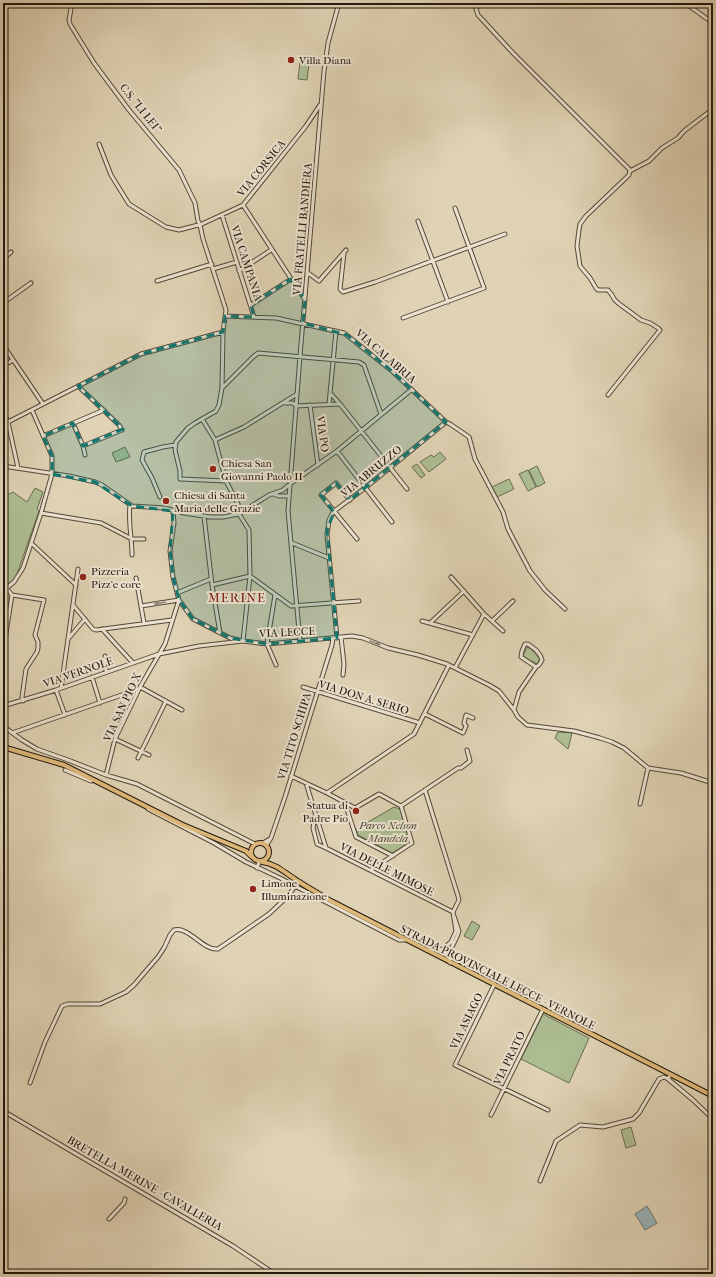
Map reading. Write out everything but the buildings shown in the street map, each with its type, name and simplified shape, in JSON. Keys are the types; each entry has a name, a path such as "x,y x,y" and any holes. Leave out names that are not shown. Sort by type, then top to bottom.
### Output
{"main road":[{"name":"STRADA PROVINCIALE LECCE - VERNOLE","path":"3,747 64,765 183,824 236,846 246,851 251,857 260,862 270,863 278,867 296,881 331,901 424,950 543,1009 669,1077 713,1096"},
{"name":"STRADA PROVINCIALE LECCE - VERNOLE","path":"236,846 265,845 269,855 278,867"},
{"path":"251,857 250,850 253,846"},
{"path":"260,862 266,859 269,855"}],"street":[{"name":"C.S. \"LI LEI\"","path":"72,3 69,20 70,24 94,64 129,110 179,170 193,198 198,221 226,310 223,332 222,388 220,404 216,411 188,428 175,445"},
{"name":"VIA FRATELLI BANDIERA","path":"300,641 288,511 321,104 328,43 339,3"},
{"path":"481,3 476,9 478,15 513,53 630,171"},
{"path":"685,3 713,23"},
{"name":"VIA CORSICA","path":"99,144 111,175 129,204 166,227 179,230 200,224 243,205 306,126 321,104"},
{"path":"608,395 660,330 650,323 641,320 618,303 608,290 598,290 596,288 580,266 577,242 580,224 586,216 627,178 630,171 649,161 662,148 682,135 684,131 713,109"},
{"path":"243,205 305,300"},
{"path":"403,318 484,288 470,247 454,208"},
{"name":"VIA CAMPANIA","path":"222,215 254,316"},
{"path":"418,221 448,302"},
{"path":"308,273 318,281 345,251 340,290 343,292 375,282 505,234"},
{"path":"239,271 272,250"},
{"path":"3,259 11,252"},
{"path":"213,269 237,262"},
{"path":"157,281 212,264"},
{"path":"251,305 291,279"},
{"path":"3,303 31,283"},
{"name":"VIA CALABRIA","path":"225,316 276,318 303,323 347,335 392,371 446,422 469,437 475,459 503,512 508,529 530,571 545,590 566,609"},
{"path":"329,404 336,331"},
{"path":"8,422 141,354 223,332"},
{"path":"3,345 43,404"},
{"path":"222,388 258,353 363,363 381,414"},
{"path":"3,366 13,360"},
{"path":"78,386 104,410 122,430 83,446"},
{"path":"3,466 95,482 102,485 130,505 138,507 164,508 204,516 223,517 239,514 272,494 283,490 337,452 411,390"},
{"path":"215,440 222,435 234,432 244,427 297,394"},
{"path":"331,394 362,430 407,489"},
{"path":"283,403 293,403 296,406 340,404"},
{"name":"VIA PO","path":"310,405 318,465"},
{"path":"23,701 22,697 25,673 38,648 38,642 35,635 44,600 12,595 4,590 14,582 21,571 32,543 52,474 52,456 32,410"},
{"path":"43,436 104,410"},
{"path":"3,411 8,422 18,468"},
{"path":"202,419 215,440 226,481 238,504 239,514 249,530 250,577 243,641"},
{"name":"VIA ABRUZZO","path":"334,512 446,422"},
{"path":"73,423 83,446 85,455"},
{"path":"160,497 142,460 144,452 163,447 175,445 180,479 226,481"},
{"path":"337,452 392,522"},
{"path":"350,500 336,483 321,495 357,539"},
{"path":"272,494 289,496"},
{"path":"130,505 129,518 132,539 132,555"},
{"name":"VIA LECCE","path":"173,511 174,522 170,551 173,577 179,600 193,619 230,638 243,641 267,644 352,636 363,638 388,648 418,655 449,665 499,691 514,710 518,718 527,724 574,731 612,742 624,748 648,768"},
{"path":"334,512 329,520 327,530 337,638 344,664 342,675"},
{"path":"41,513 102,523 132,539 144,539"},
{"path":"204,516 211,579 220,633"},
{"path":"32,543 76,585"},
{"path":"292,543 329,558"},
{"path":"61,688 78,569"},
{"path":"212,585 250,577 291,606 359,601"},
{"path":"451,577 484,614 503,631"},
{"path":"136,578 144,623"},
{"path":"178,593 211,579"},
{"path":"430,623 464,591"},
{"path":"3,652 12,595"},
{"path":"275,595 267,644 276,665"},
{"path":"141,606 179,600 165,644 160,653"},
{"path":"492,621 513,601"},
{"path":"73,605 93,629 172,620"},
{"path":"455,668 484,614"},
{"path":"68,638 85,619"},
{"path":"422,621 473,634"},
{"path":"102,629 133,663"},
{"name":"VIA TITO SCHIPA","path":"265,845 271,838 332,645 337,638"},
{"name":"VIA VERNOLE","path":"3,706 56,690 160,653 199,646 243,641"},
{"path":"514,710 519,692 542,660 540,655 528,644 525,644 521,657 536,667"},
{"name":"VIA SAN PIO X","path":"106,775 115,739 140,688 160,653"},
{"path":"106,656 106,672"},
{"path":"328,793 412,736 425,714 449,665"},
{"path":"92,677 100,703"},
{"name":"VIA DON A. SERIO","path":"303,687 420,723"},
{"path":"12,733 140,688 182,710"},
{"path":"56,690 65,715"},
{"path":"138,758 166,701"},
{"path":"425,714 463,733 466,726 464,723 466,715 473,718"},
{"path":"3,726 37,749 106,775 137,784 253,846"},
{"path":"115,739 149,755"},
{"path":"401,806 470,761 467,750"},
{"path":"640,804 648,768 681,773 713,783"},
{"path":"65,770 105,787 214,842 257,868 280,878 399,940 405,940"},
{"path":"291,776 328,793 355,808 379,794 401,806 412,843 371,870"},
{"name":"VIA DELLE MIMOSE","path":"306,783 326,848 453,912"},
{"path":"425,790 459,900 453,912 459,931 450,952 450,963"},
{"path":"346,803 356,837 393,856"},
{"path":"316,815 313,828 317,844 326,848"},
{"path":"246,862 250,861 251,857"},
{"path":"257,868 260,862"},
{"path":"30,1083 45,1042 62,1006 68,1004 100,1004 126,992 134,985 161,952 170,934 174,930 177,929 182,931 213,949 220,948 270,914 289,895 295,886"},
{"path":"440,958 443,949 451,942 455,934 456,929 453,919 454,916"},
{"path":"424,950 443,949"},
{"path":"440,958 450,952"},
{"name":"VIA ASIAGO","path":"494,985 455,1065 504,1089"},
{"name":"VIA PRATO","path":"491,1115 543,1009"},
{"path":"540,1181 556,1141 580,1125 603,1127 633,1119 639,1113 659,1078 669,1077 713,1119"},
{"path":"504,1089 548,1110"},
{"name":"BRETELLA MERINE - CAVALLERIA","path":"3,1110 233,1246 276,1274"},
{"path":"109,1219 125,1200"}],"highlighted area":[{"path":"291,279 305,300 303,323 347,335 392,371 446,422 350,500 336,483 321,495 334,512 327,530 337,638 267,644 230,638 193,619 179,600 173,577 170,551 173,511 132,506 95,482 52,474 52,456 43,436 73,423 83,446 123,429 78,386 141,354 223,332 225,316 254,317 251,305"}],"green space":[{"path":"300,62 309,64 307,80 298,79"},
{"path":"125,447 130,457 116,462 112,453"},
{"path":"440,452 446,459 429,472 420,462 431,455 434,457"},
{"path":"417,464 425,475 421,478 412,467"},
{"path":"537,466 545,483 537,487 529,470"},
{"path":"528,470 536,487 528,491 519,474"},
{"path":"509,479 514,489 497,497 492,487"},
{"path":"35,488 43,492 37,509 39,511 16,577 9,585 3,587 3,497 13,492 27,502"},
{"path":"527,647 531,649 540,659 537,664 524,657 523,655"},
{"path":"558,732 572,733 568,749 555,738"},
{"name":"Parco Nelson Mandela","path":"394,807 400,809 410,842 392,853 358,835 356,829"},
{"path":"472,921 480,926 472,940 464,936"},
{"path":"543,1014 589,1038 569,1083 521,1059"},
{"path":"631,1127 636,1145 626,1148 621,1130"}],"water":[{"path":"647,1206 657,1223 645,1230 635,1214"}],"place":[{"name":"Villa Diana","path":"291,60"},
{"name":"Chiesa San Giovanni Paolo II","path":"213,469"},
{"name":"Chiesa di Santa Maria delle Grazie","path":"166,501"},
{"name":"Pizzeria Pizz'e core","path":"83,577"},
{"name":"Statua di Padre Pio","path":"356,811"},
{"name":"Limone Illuminazione","path":"253,889"}],"district":[{"name":"MERINE","path":"237,597"}]}
